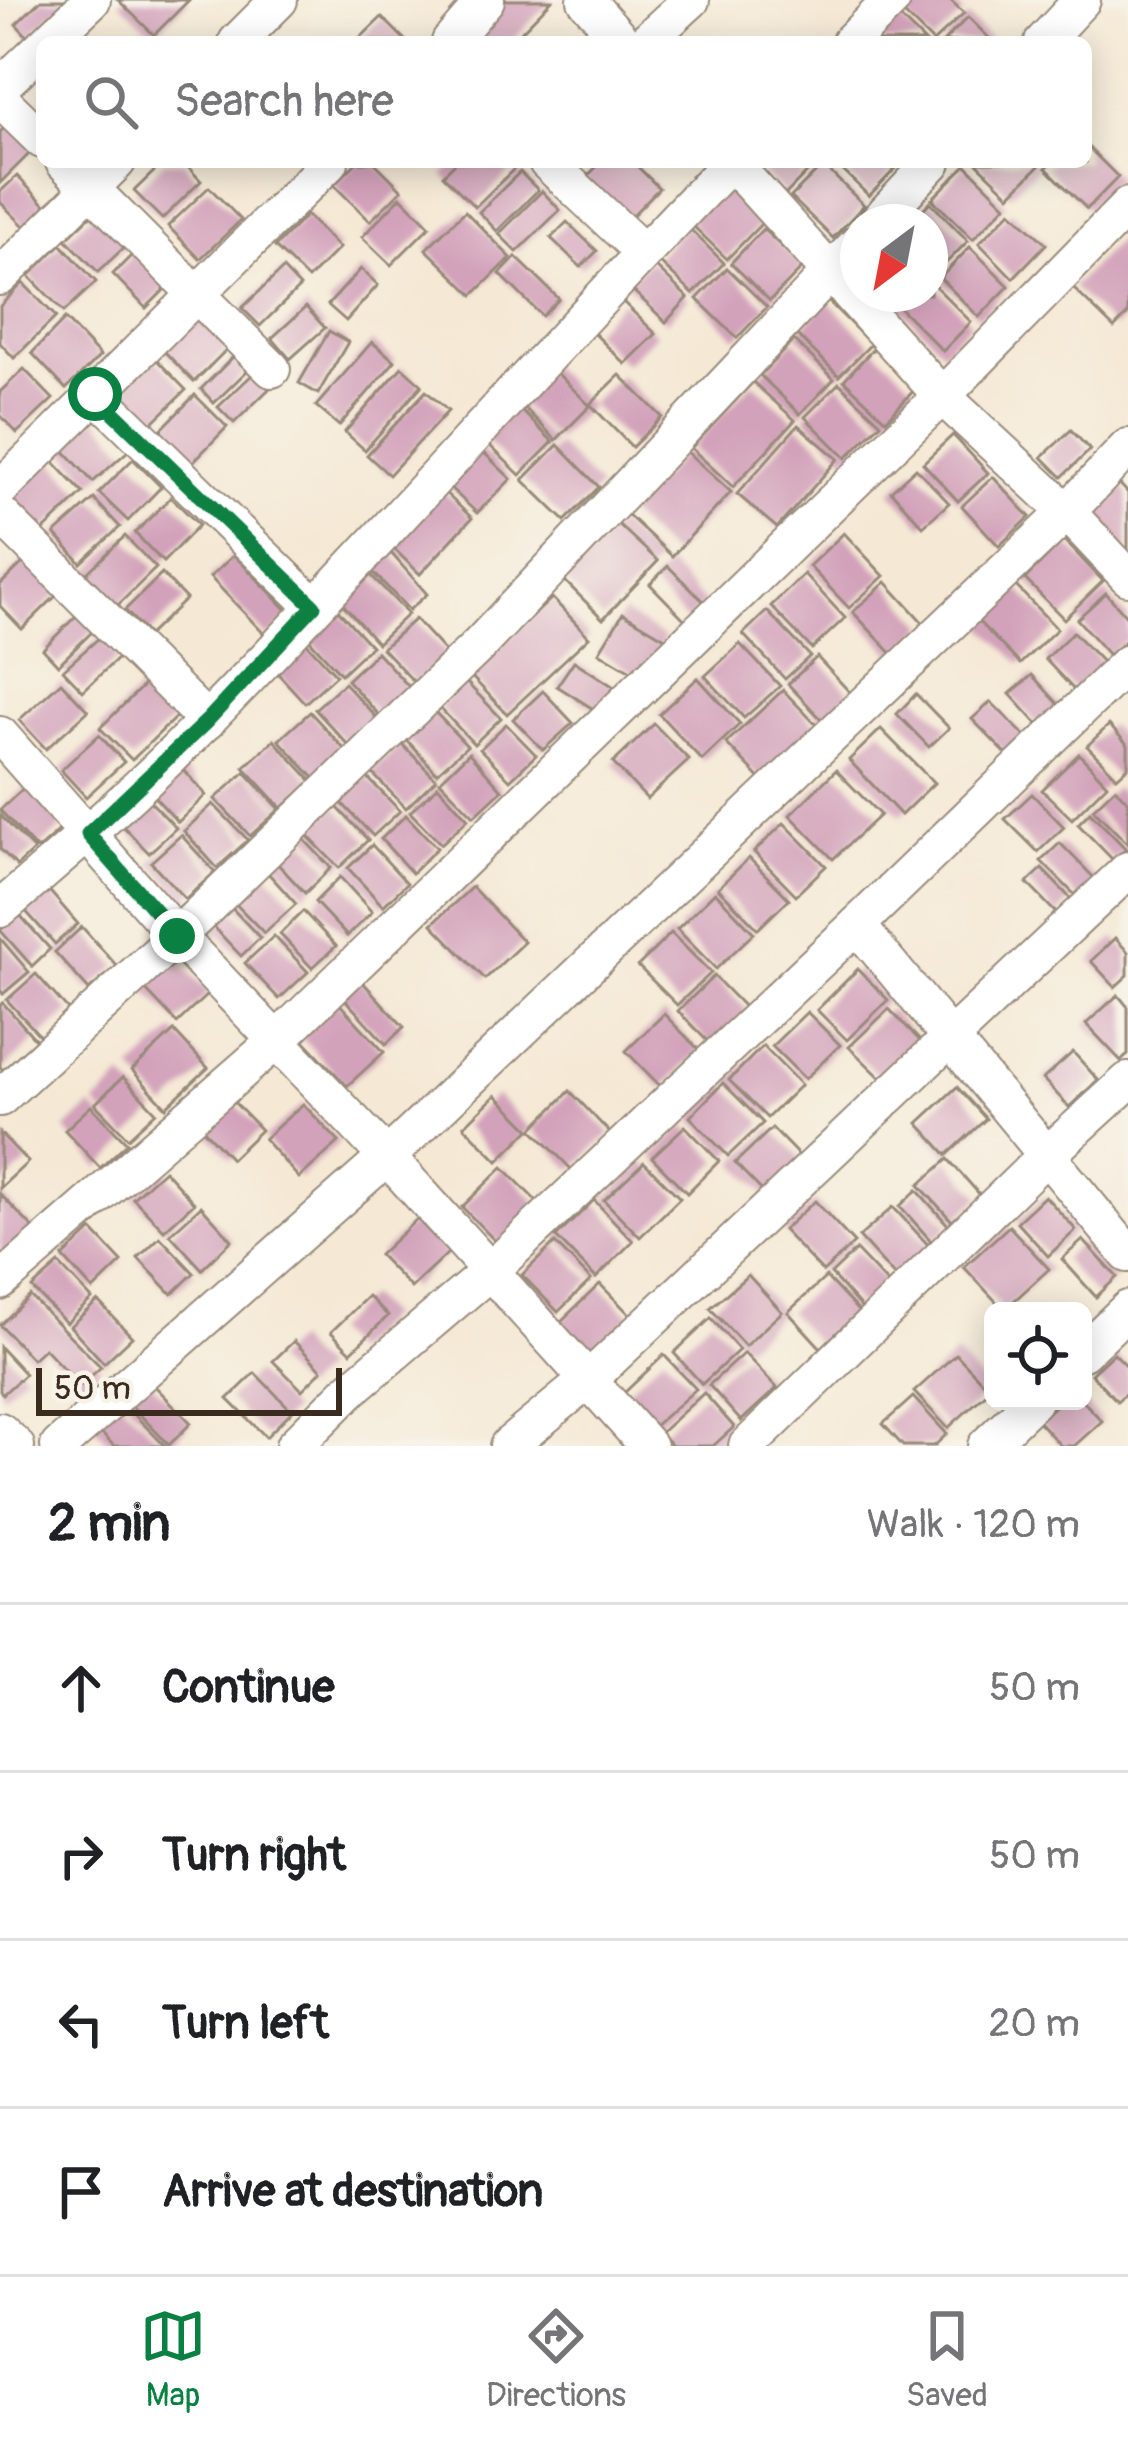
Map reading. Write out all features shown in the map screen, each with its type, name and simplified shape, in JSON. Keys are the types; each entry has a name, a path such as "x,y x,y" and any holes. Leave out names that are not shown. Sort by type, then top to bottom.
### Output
{"street":[{"path":"51,36 92,0"},
{"path":"243,36 279,0"},
{"path":"455,36 486,0"},
{"path":"586,0 618,36"},
{"path":"652,36 691,0"},
{"path":"856,36 892,0"},
{"path":"1049,36 1082,0"},
{"path":"18,65 36,121"},
{"path":"70,168 272,369"},
{"path":"0,277 111,168"},
{"path":"0,489 324,168"},
{"path":"553,168 643,252"},
{"path":"0,909 88,834 207,721 725,168"},
{"path":"736,168 942,396 1067,512 1128,577"},
{"path":"894,204 926,168"},
{"path":"0,1282 275,1042 942,396 1128,206"},
{"path":"0,1098 177,936 478,646 840,263"},
{"path":"95,394 314,606"},
{"path":"59,1446 387,1157 1067,512 1128,447"},
{"path":"0,514 207,721"},
{"path":"295,1446 350,1391 490,1271 1128,663"},
{"path":"0,735 177,936 387,1157 648,1446"},
{"path":"508,1446 588,1380 1128,870"},
{"path":"857,925 1128,1254"},
{"path":"747,1446 1128,1081"},
{"path":"1092,1343 1128,1309"},
{"path":"986,1446 1024,1410"},
{"path":"0,1431 16,1446"}],"building":[{"path":"41,0 67,0 28,37 16,24"},
{"path":"118,0 189,0 154,35"},
{"path":"495,0 552,0 517,36 473,36"},
{"path":"898,0 950,0 964,13 939,36 927,36 894,4"},
{"path":"891,9 919,36 865,36"},
{"path":"382,17 401,36 362,36"},
{"path":"968,17 987,36 949,36"},
{"path":"14,118 36,141 36,147 0,183 0,132"},
{"path":"1092,151 1118,177 1087,209 1046,168 1092,168"},
{"path":"158,168 189,168 201,181 162,219 134,191"},
{"path":"351,168 380,168 402,190 370,221 334,185"},
{"path":"450,168 515,168 475,207 443,175"},
{"path":"595,168 639,168 659,188 625,223 583,181"},
{"path":"758,168 811,168 785,195"},
{"path":"820,168 826,168 863,204 840,204 840,231 833,238 791,197"},
{"path":"840,168 896,168 869,196"},
{"path":"963,168 969,168 1006,205 973,239 948,215 948,204 932,199"},
{"path":"982,168 1037,168 1010,195"},
{"path":"520,172 538,190 497,231 479,212"},
{"path":"17,176 50,210 29,231 0,202 0,192"},
{"path":"724,183 764,221 727,259 688,221"},
{"path":"209,187 241,220 200,259 168,226"},
{"path":"542,191 560,210 517,252 499,234"},
{"path":"401,197 430,226 391,265 362,237"},
{"path":"98,209 130,242 98,272 66,239"},
{"path":"465,211 511,258 473,295 426,249"},
{"path":"1011,211 1046,244 1013,278 979,243"},
{"path":"306,215 339,248 308,279 275,247"},
{"path":"948,220 968,241 948,261"},
{"path":"567,222 597,251 581,267 551,238"},
{"path":"686,225 724,263 693,294 655,258"},
{"path":"763,229 803,267 770,301 731,263"},
{"path":"1128,230 1128,314 1114,328 1072,287"},
{"path":"61,244 96,282 64,312 29,276"},
{"path":"140,247 173,281 146,308 113,274"},
{"path":"970,247 1009,286 979,317 948,286 948,270"},
{"path":"516,257 559,299 542,316 500,274"},
{"path":"649,260 688,298 666,322 626,284"},
{"path":"727,268 767,307 737,338 697,299"},
{"path":"283,269 300,287 260,326 242,308"},
{"path":"361,269 378,285 346,321 328,305"},
{"path":"23,283 56,317 14,358 0,343 0,306"},
{"path":"948,299 971,322 943,351 904,312 948,312"},
{"path":"622,301 656,334 625,364 592,331"},
{"path":"828,301 871,344 839,376 796,334"},
{"path":"306,307 325,328 290,359 272,338"},
{"path":"199,314 230,346 194,382 163,350"},
{"path":"65,319 100,356 66,389 32,353"},
{"path":"329,331 348,342 318,394 299,383"},
{"path":"794,340 834,379 800,414 760,375"},
{"path":"372,342 395,361 339,426 316,406"},
{"path":"874,348 916,388 886,420 844,380"},
{"path":"238,352 252,366 214,403 201,389"},
{"path":"155,358 186,390 149,426 117,394"},
{"path":"550,366 590,406 556,440 516,399"},
{"path":"402,367 422,385 365,450 345,432"},
{"path":"24,369 53,399 17,433 0,415 0,392"},
{"path":"254,373 269,389 234,423 218,407"},
{"path":"620,375 662,417 632,447 590,404"},
{"path":"753,382 795,420 733,487 691,448"},
{"path":"839,383 881,423 846,458 805,417"},
{"path":"426,391 448,411 389,475 367,455"},
{"path":"195,395 227,427 188,467 155,436"},
{"path":"513,402 553,442 520,475 480,436"},
{"path":"95,416 128,451 93,482 61,447"},
{"path":"798,425 838,459 777,528 737,494"},
{"path":"1071,430 1090,450 1062,477 1042,457"},
{"path":"953,435 988,473 958,501 923,463"},
{"path":"558,445 599,487 565,521 523,480"},
{"path":"477,446 511,479 477,513 443,481"},
{"path":"686,451 731,492 672,556 627,514"},
{"path":"47,455 83,493 42,532 5,494"},
{"path":"133,459 161,487 128,521 99,493"},
{"path":"916,468 949,503 923,526 891,491"},
{"path":"993,477 1030,517 999,546 962,506"},
{"path":"1117,481 1128,493 1128,550 1123,555 1083,514"},
{"path":"440,488 472,518 420,574 388,543"},
{"path":"171,497 199,525 163,562 135,533"},
{"path":"94,499 120,527 81,563 55,534"},
{"path":"618,524 658,561 603,619 564,580"},
{"path":"844,533 884,576 849,608 809,566"},
{"path":"125,536 156,568 117,606 86,574"},
{"path":"1064,540 1103,581 1064,619 1025,579"},
{"path":"391,553 427,594 409,610 372,571"},
{"path":"234,555 292,615 268,638 210,577"},
{"path":"29,557 62,590 22,629 0,606 0,585"},
{"path":"668,566 705,603 686,621 650,584"},
{"path":"162,574 186,599 148,635 125,610"},
{"path":"804,574 845,618 812,649 771,606"},
{"path":"371,575 408,614 377,643 341,602"},
{"path":"886,582 926,626 894,656 853,612"},
{"path":"1014,584 1057,629 1020,664 977,620"},
{"path":"1106,593 1128,618 1128,639 1109,655 1077,619"},
{"path":"552,598 589,637 507,714 470,675"},
{"path":"338,610 371,646 341,674 307,637"},
{"path":"767,611 810,656 785,679 743,634"},
{"path":"79,613 95,629 58,665 43,649"},
{"path":"623,613 665,638 641,677 599,652"},
{"path":"415,619 448,655 416,684 382,648"},
{"path":"1073,632 1104,664 1075,691 1045,659"},
{"path":"100,637 119,657 83,691 63,670"},
{"path":"303,639 336,675 305,703 272,667"},
{"path":"740,644 780,686 744,718 705,676"},
{"path":"377,652 411,689 381,717 347,680"},
{"path":"817,657 855,698 827,725 788,684"},
{"path":"574,661 614,687 598,712 557,686"},
{"path":"1032,675 1063,709 1041,728 1010,694"},
{"path":"151,678 183,710 132,760 100,728"},
{"path":"698,678 740,724 702,760 659,714"},
{"path":"61,682 88,711 46,749 19,720"},
{"path":"466,682 501,718 474,744 439,707"},
{"path":"344,683 379,720 350,747 315,709"},
{"path":"783,690 823,732 766,785 726,743"},
{"path":"543,691 573,723 543,750 513,719"},
{"path":"916,694 949,728 929,747 897,714"},
{"path":"991,702 1029,740 1010,758 972,719"},
{"path":"434,711 467,746 437,773 405,738"},
{"path":"310,712 346,751 315,779 279,740"},
{"path":"506,724 536,755 510,780 480,749"},
{"path":"654,724 689,760 647,799 613,763"},
{"path":"1109,725 1128,745 1128,767 1117,777 1087,746"},
{"path":"881,729 934,783 901,815 849,760"},
{"path":"99,735 124,762 86,797 61,770"},
{"path":"274,740 312,781 282,808 244,767"},
{"path":"402,744 436,779 406,808 371,772"},
{"path":"469,753 502,790 474,816 440,781"},
{"path":"1079,754 1107,784 1072,819 1042,790"},
{"path":"179,765 206,795 178,822 150,792"},
{"path":"836,770 880,815 833,859 790,815"},
{"path":"245,772 280,809 250,836 215,799"},
{"path":"366,776 400,811 373,836 340,801"},
{"path":"28,784 65,825 37,850 0,810"},
{"path":"438,786 468,819 441,844 410,812"},
{"path":"1115,788 1128,801 1128,844 1093,809"},
{"path":"1032,794 1064,827 1038,852 1005,819"},
{"path":"147,798 176,828 149,853 120,823"},
{"path":"213,804 248,840 217,868 184,831"},
{"path":"336,806 368,840 339,868 306,834"},
{"path":"1090,812 1126,849 1113,860 1078,824"},
{"path":"0,815 34,850 17,866 0,849"},
{"path":"406,815 437,848 412,873 381,839"},
{"path":"784,823 826,866 796,895 754,852"},
{"path":"181,835 215,872 185,899 151,862"},
{"path":"300,835 331,868 305,893 274,860"},
{"path":"1060,843 1098,882 1080,900 1041,861"},
{"path":"372,845 407,883 383,906 348,868"},
{"path":"749,858 789,899 758,929 718,888"},
{"path":"259,863 296,904 264,933 226,894"},
{"path":"1042,869 1072,900 1058,915 1027,883"},
{"path":"340,877 372,912 347,936 315,902"},
{"path":"46,887 78,924 55,944 23,908"},
{"path":"472,887 524,942 485,979 432,924"},
{"path":"715,892 754,933 716,969 677,929"},
{"path":"229,905 260,938 241,956 209,922"},
{"path":"303,911 336,946 312,968 280,934"},
{"path":"19,914 50,949 32,966 0,930"},
{"path":"82,927 117,966 89,990 55,952"},
{"path":"671,933 711,973 677,1005 638,966"},
{"path":"274,936 308,972 279,999 245,963"},
{"path":"0,938 29,972 3,994 0,990"},
{"path":"1115,938 1128,952 1128,975 1115,987 1091,961"},
{"path":"175,957 209,993 177,1023 143,987"},
{"path":"858,969 888,1000 847,1040 817,1010"},
{"path":"36,974 70,1012 41,1037 7,1000"},
{"path":"714,976 748,1011 712,1046 678,1011"},
{"path":"358,977 404,1027 386,1044 340,994"},
{"path":"1118,995 1128,1007 1128,1055 1121,1061 1086,1024"},
{"path":"336,1000 384,1052 347,1086 299,1035"},
{"path":"0,1005 36,1040 3,1070"},
{"path":"889,1009 924,1045 885,1082 849,1047"},
{"path":"807,1012 840,1045 805,1079 772,1046"},
{"path":"664,1014 700,1051 662,1088 626,1051"},
{"path":"174,1031 208,1068 166,1107 132,1070"},
{"path":"763,1046 801,1085 767,1118 729,1080"},
{"path":"1073,1052 1098,1080 1069,1107 1043,1079"},
{"path":"123,1077 156,1112 128,1138 95,1104"},
{"path":"723,1083 763,1123 728,1156 690,1117"},
{"path":"957,1087 986,1119 947,1155 918,1123"},
{"path":"570,1091 610,1133 572,1170 532,1129"},
{"path":"496,1095 530,1129 498,1161 464,1126"},
{"path":"231,1099 261,1130 231,1159 201,1127"},
{"path":"303,1104 339,1142 299,1178 264,1139"},
{"path":"91,1106 127,1143 100,1168 65,1130"},
{"path":"685,1126 719,1161 687,1193 652,1157"},
{"path":"772,1128 804,1161 767,1196 735,1163"},
{"path":"0,1133 28,1162 0,1188"},
{"path":"948,1159 981,1196 953,1222 919,1185"},
{"path":"644,1162 680,1198 640,1237 604,1200"},
{"path":"503,1167 541,1206 500,1246 462,1207"},
{"path":"164,1170 194,1203 164,1230 133,1198"},
{"path":"917,1190 949,1226 932,1242 900,1206"},
{"path":"0,1194 35,1230 0,1264"},
{"path":"1045,1196 1076,1230 1048,1256 1017,1222"},
{"path":"594,1200 633,1241 596,1278 556,1237"},
{"path":"815,1201 854,1243 823,1272 783,1230"},
{"path":"201,1206 232,1240 202,1269 170,1234"},
{"path":"893,1207 931,1248 897,1279 859,1237"},
{"path":"417,1219 449,1252 411,1288 379,1255"},
{"path":"1009,1226 1049,1269 1013,1302 997,1302 964,1267"},
{"path":"92,1230 122,1262 93,1290 63,1257"},
{"path":"160,1237 194,1273 172,1294 138,1258"},
{"path":"1083,1240 1117,1277 1096,1297 1062,1259"},
{"path":"555,1243 591,1280 558,1312 522,1275"},
{"path":"856,1250 891,1287 864,1311 831,1274"},
{"path":"59,1264 92,1299 66,1323 32,1288"},
{"path":"748,1275 782,1312 745,1346 710,1308"},
{"path":"826,1277 859,1312 821,1348 788,1312"},
{"path":"600,1284 634,1319 593,1359 558,1324"},
{"path":"30,1296 101,1367 80,1386 44,1348 32,1359 0,1325"},
{"path":"368,1296 388,1316 351,1352 331,1332"},
{"path":"98,1301 132,1337 104,1363 70,1326"},
{"path":"711,1318 739,1350 702,1384 674,1353"},
{"path":"294,1341 322,1370 302,1390 273,1361"},
{"path":"0,1347 25,1374 3,1394 0,1391"},
{"path":"744,1353 777,1388 741,1421 709,1385"},
{"path":"1114,1353 1128,1367 1128,1391 1117,1401 1092,1373"},
{"path":"956,1354 984,1384 984,1395 948,1428 914,1392"},
{"path":"664,1355 696,1389 653,1427 623,1394"},
{"path":"255,1373 292,1411 266,1437 228,1399"},
{"path":"145,1376 191,1423 169,1445 123,1397"},
{"path":"704,1393 734,1427 713,1446 672,1446 660,1433"},
{"path":"913,1397 947,1434 934,1446 903,1446 883,1424"},
{"path":"119,1399 165,1446 114,1446 93,1425"},
{"path":"1050,1410 1092,1410 1102,1421 1074,1446 1061,1446 1038,1421"}],"route":[{"path":"95,394 314,606 207,721 88,834 177,936"}]}
